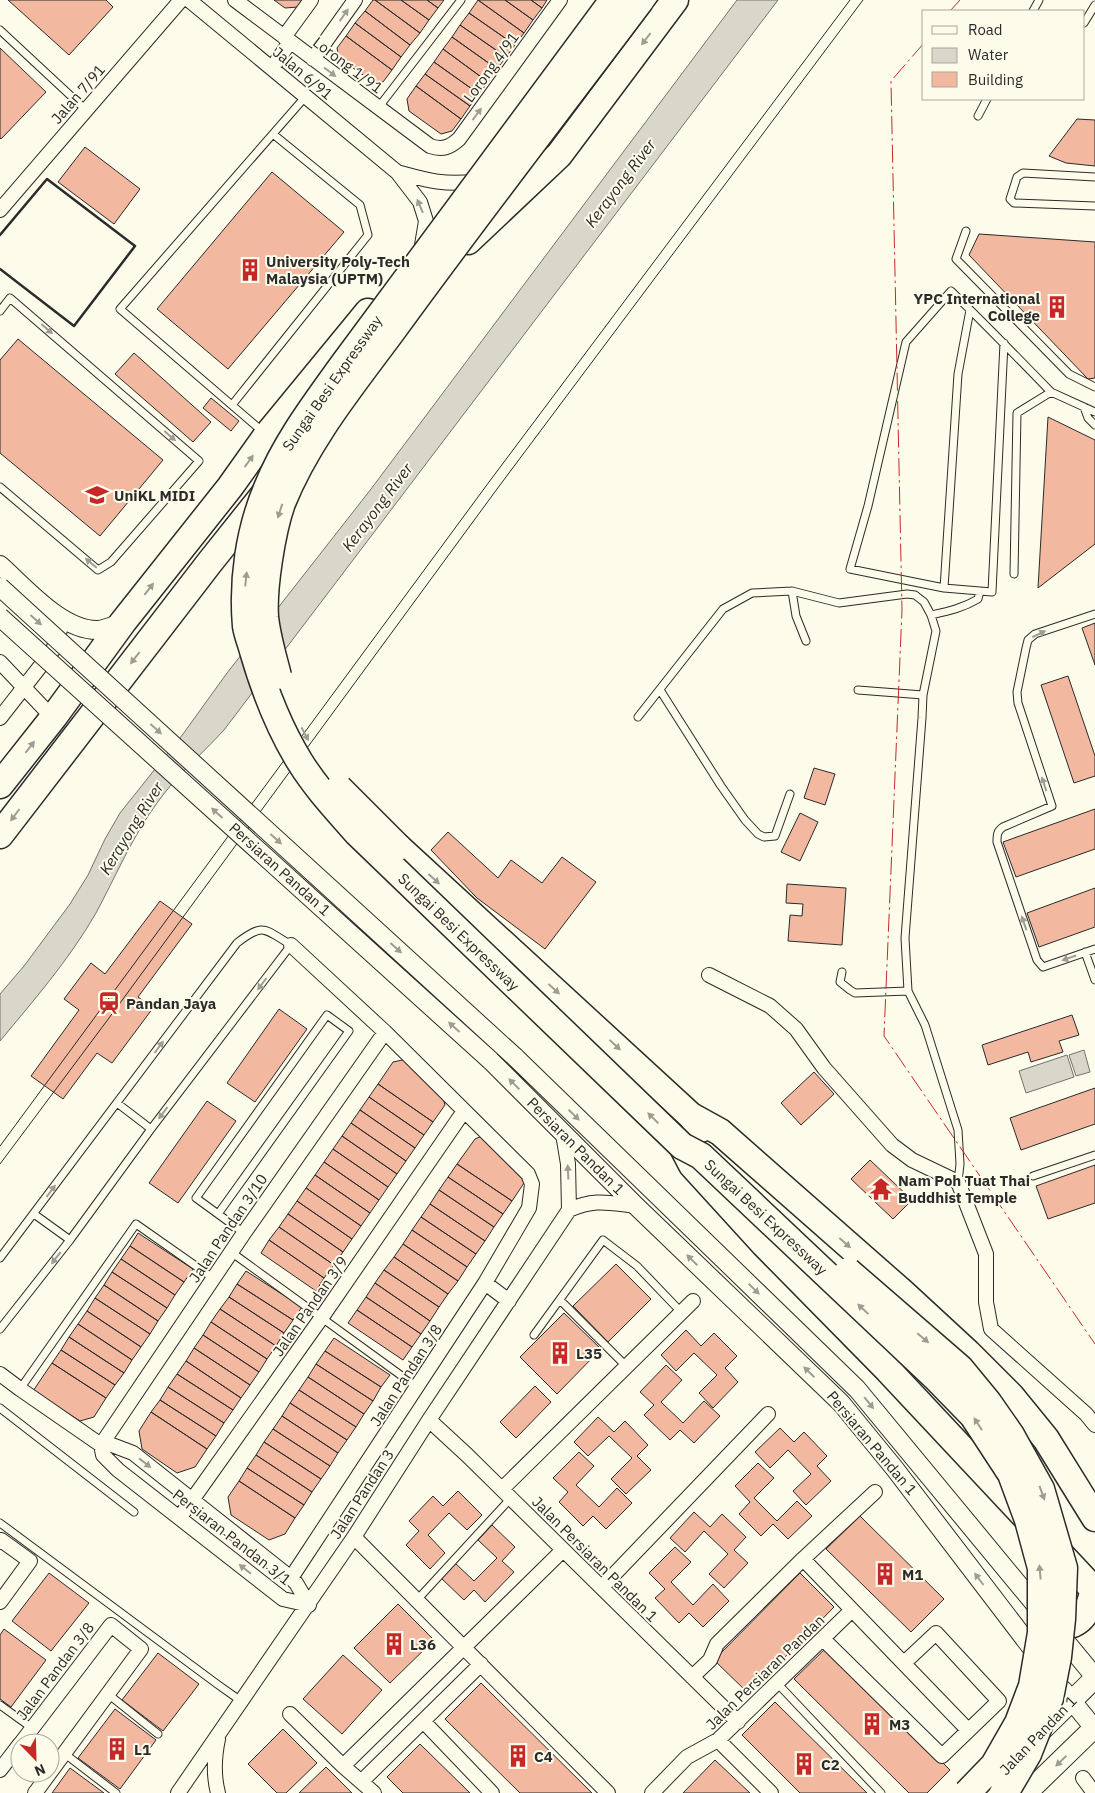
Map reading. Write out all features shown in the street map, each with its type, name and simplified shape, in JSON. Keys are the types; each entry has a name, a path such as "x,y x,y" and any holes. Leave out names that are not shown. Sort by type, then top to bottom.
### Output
{"highway":[{"path":"0,785 230,487 267,435 523,119 612,0"},
{"name":"Sungai Besi Expressway","path":"612,0 307,414 287,446 266,489 250,549 245,590 246,628 261,680 279,722 300,762 324,795 357,833 682,1146 701,1156 935,1377 973,1416 1011,1474 1028,1520 1041,1568 1041,1633 1032,1686 1018,1723 994,1765 967,1793"},
{"name":"Sungai Besi Expressway","path":"641,0 416,299 314,441 291,484 275,527 267,583 265,616 271,651 282,689 315,754 333,782 398,846 691,1116 711,1142 813,1239 960,1368 1012,1435 1042,1490 1064,1568 1058,1657 1050,1698 1028,1754 1008,1788 1003,1793"},
{"path":"0,835 210,562 548,140 654,0"},
{"path":"464,245 559,155 675,0"},
{"path":"691,1116 720,1132 968,1353 1012,1396 1046,1439 1095,1518"},
{"path":"682,1146 692,1165 764,1244 888,1370 1095,1591 1083,1616 1072,1624 1052,1625"},
{"path":"984,1472 1001,1477 1022,1474 1035,1459 1039,1447 1030,1418"}],"main road":[{"path":"1012,1763 1039,1700 1040,1680 1030,1645"},
{"name":"Jalan Pandan 1","path":"982,1793 1095,1678"},
{"path":"1027,1793 1094,1728"}],"street":[{"name":"Jalan 7/91","path":"0,210 181,0"},
{"name":"Jalan 6/91","path":"189,0 397,172 420,202 426,221 422,245"},
{"name":"Lorong 1/91","path":"235,0 430,146 444,148"},
{"path":"272,68 311,0"},
{"path":"313,59 355,0"},
{"name":"Lorong 4/91","path":"444,148 452,145 459,139 560,0"},
{"name":"Jalan 6/91","path":"397,172 433,182 452,184 473,182"},
{"path":"0,565 57,616 72,624 90,629 106,629 124,622"},
{"name":"Persiaran Pandan 1","path":"0,587 515,1057 858,1389 1095,1678"},
{"name":"Persiaran Pandan 1","path":"0,616 490,1060 636,1206 841,1403 896,1469 1071,1701 1094,1728"},
{"path":"0,718 53,650 60,630 57,616"},
{"path":"0,662 53,718"},
{"path":"291,945 385,1032 464,1111"},
{"path":"709,975 770,1006 796,1029 824,1068 892,1145 912,1160 958,1182 986,1254 986,1302 992,1329 1079,1408 1095,1425"},
{"name":"Jalan Pandan 3/10","path":"101,1444 230,1252 385,1032"},
{"name":"Jalan Pandan 3/8","path":"291,1578 485,1283 529,1208 532,1184 528,1174 464,1111"},
{"name":"Jalan Pandan 3/9","path":"180,1517 322,1318 464,1111"},
{"path":"564,1134 568,1164 569,1210 597,1201 636,1206"},
{"name":"Jalan Pandan 3","path":"182,1791 219,1733 354,1537 429,1420 569,1210"},
{"path":"485,1283 509,1301"},
{"path":"506,1494 693,1301"},
{"name":"Persiaran Pandan 3/1","path":"0,1374 20,1390 101,1444 112,1445 133,1453 291,1578 296,1583 308,1605"},
{"path":"602,1588 768,1414"},
{"name":"Jalan Persiaran Pandan 1","path":"429,1420 738,1722"},
{"name":"Persiaran Pandan 3/1","path":"101,1444 103,1455 118,1470 283,1598 308,1605"},
{"path":"692,1677 710,1660 716,1644 874,1492"},
{"path":"354,1537 608,1793"},
{"path":"0,1542 1,1540 30,1561 0,1602"},
{"path":"343,1766 563,1550"},
{"path":"803,1559 968,1730"},
{"name":"Jalan Persiaran Pandan","path":"656,1792 687,1757 718,1740 852,1610"},
{"name":"Jalan Pandan 3/8","path":"28,1733 111,1625 141,1649 35,1793"},
{"path":"823,1639 942,1756 999,1701 936,1633 904,1663"},
{"path":"362,1781 481,1664"},
{"path":"290,1714 343,1766 374,1793"},
{"path":"423,1721 492,1793"},
{"path":"218,1793 214,1775 214,1759 219,1733"},
{"path":"718,1740 771,1793"},
{"name":"Jalan Pandan 3/8","path":"0,1770 10,1756"},
{"path":"1083,1778 1094,1793"}],"lane":[{"path":"378,108 461,0"},
{"path":"1085,21 1095,5"},
{"path":"0,30 86,110"},
{"path":"267,435 120,309 306,96"},
{"path":"978,116 986,100"},
{"path":"232,405 368,235 360,205 273,134"},
{"path":"1095,177 1023,173 1017,177 1010,199 1014,203 1095,206"},
{"path":"966,231 956,259 1069,374 1095,387"},
{"path":"1004,343 992,592 944,588 850,569 868,506 906,342 951,292 1004,343 1051,392 1095,412"},
{"path":"0,311 10,298 199,460 111,562 98,570 0,487"},
{"path":"944,588 958,374 970,310"},
{"path":"1014,574 1017,413 1051,392"},
{"path":"1084,407 1088,418 1095,425"},
{"path":"792,591 796,616 806,640"},
{"path":"638,717 723,609 752,593 792,591 839,603 907,594 915,595 924,602 936,631 922,694 922,718 905,938 908,991 925,1025 958,1130 960,1164 958,1182"},
{"path":"931,615 958,610 978,599 980,591"},
{"path":"1095,614 1035,634 1028,640 1017,692 1018,703 1052,806 1003,827 998,830 997,836 997,842 1037,960 1043,967 1095,949"},
{"path":"660,690 720,786 745,820 758,834 764,837 775,836 790,794"},
{"path":"858,690 922,694"},
{"path":"0,1258 237,943 252,931 263,929 291,945 151,1129 70,1240 0,1329"},
{"path":"1085,952 1095,980"},
{"path":"842,972 840,982 855,993 908,991"},
{"path":"218,1214 349,1031 327,1015 196,1198 218,1214 244,1232"},
{"path":"117,1103 151,1129"},
{"path":"1033,1176 1095,1155"},
{"path":"34,1214 70,1240"},
{"path":"20,1390 136,1224 213,1278"},
{"path":"534,1335 603,1240 637,1266 682,1313"},
{"path":"230,1252 417,1387"},
{"path":"560,1300 627,1367"},
{"path":"0,1408 134,1512"},
{"path":"417,1600 506,1494"},
{"path":"0,1523 241,1701"},
{"path":"777,1684 881,1793"},
{"path":"108,1694 158,1734"},
{"path":"0,1705 32,1728"},
{"path":"65,1754 116,1793"}],"water":[{"name":"Kerayong River","path":"737,0 778,0 224,730 164,793 132,843 86,930 51,979 0,1041 0,994 24,966 70,904 88,875 120,813 371,489"},
{"path":"1084,1050 1090,1072 1076,1076 1069,1055"},
{"path":"1067,1055 1074,1077 1026,1093 1019,1071"}],"building":[{"path":"8,0 106,0 113,7 69,55"},
{"path":"274,0 304,0 298,7 285,8"},
{"path":"373,0 420,33 410,45 365,11"},
{"path":"375,0 401,0 429,20 420,33"},
{"path":"401,0 427,0 438,8 429,20"},
{"path":"427,0 444,0 438,8"},
{"path":"478,0 524,33 515,45 469,13"},
{"path":"478,0 505,0 533,20 524,33"},
{"path":"505,0 531,0 542,8 533,20"},
{"path":"531,0 547,0 542,8"},
{"path":"365,11 410,45 401,57 355,23"},
{"path":"469,13 515,45 506,57 460,25"},
{"path":"355,23 401,57 392,70 346,36"},
{"path":"460,25 506,57 497,69 452,37"},
{"path":"346,36 392,70 383,82 373,82 339,58 337,48"},
{"path":"452,37 497,69 488,82 443,49"},
{"path":"0,48 46,92 1,139 0,138"},
{"path":"443,49 488,82 479,94 434,62"},
{"path":"434,62 479,94 470,106 425,74"},
{"path":"425,74 470,106 461,119 416,86"},
{"path":"416,86 461,119 452,131 441,134 409,111 407,99"},
{"path":"1077,119 1095,120 1095,166 1066,163 1049,156"},
{"path":"85,147 140,189 114,224 58,182"},
{"name":"University Poly-Tech Malaysia (UPTM)","path":"272,172 344,232 228,369 157,309"},
{"name":"YPC International College","path":"979,234 1095,242 1095,378 1088,379 969,255"},
{"path":"18,339 163,460 100,536 0,453 0,360"},
{"path":"134,353 211,422 193,442 115,374"},
{"path":"211,398 239,421 231,431 203,408"},
{"path":"1048,417 1095,440 1095,544 1038,588"},
{"path":"1095,623 1095,665 1082,628"},
{"path":"1068,676 1095,756 1095,776 1074,783 1041,685"},
{"path":"814,768 835,774 825,805 804,798"},
{"path":"1095,809 1095,849 1016,877 1003,842"},
{"path":"800,813 818,822 800,861 781,852"},
{"path":"448,832 498,878 511,860 542,883 562,857 596,882 545,949 477,898 431,850"},
{"path":"787,884 846,888 842,945 788,941 790,915 802,916 803,904 786,903"},
{"path":"1095,888 1095,927 1039,947 1027,913"},
{"name":"Pandan Jaya","path":"160,901 192,924 138,997 153,1008 112,1063 97,1053 63,1099 31,1076 79,1010 64,999 91,963 105,974"},
{"path":"279,1009 307,1029 255,1102 227,1083"},
{"path":"1072,1015 1079,1035 1059,1041 1063,1052 1031,1062 1028,1052 988,1065 982,1045"},
{"path":"407,1059 442,1094 445,1105 433,1122 378,1084 393,1062"},
{"path":"814,1072 834,1094 801,1125 781,1103"},
{"path":"378,1084 433,1122 424,1135 369,1097"},
{"path":"1095,1088 1095,1124 1021,1150 1010,1118"},
{"path":"369,1097 424,1135 415,1148 360,1110"},
{"path":"207,1101 236,1121 178,1203 149,1183"},
{"path":"360,1110 415,1148 406,1161 351,1123"},
{"path":"351,1123 406,1161 397,1174 342,1136"},
{"path":"484,1135 520,1170 524,1183 512,1201 457,1164 475,1139"},
{"path":"342,1136 397,1174 388,1187 333,1149"},
{"path":"333,1149 388,1187 379,1200 324,1162"},
{"name":"Nam Poh Tuat Thai Buddhist Temple","path":"870,1160 912,1200 893,1219 851,1179"},
{"path":"324,1162 379,1200 370,1213 315,1175"},
{"path":"457,1164 512,1201 503,1214 448,1177"},
{"path":"1095,1165 1095,1203 1048,1219 1036,1186"},
{"path":"315,1175 370,1213 361,1226 306,1188"},
{"path":"448,1177 503,1214 494,1227 439,1190"},
{"path":"306,1188 361,1226 352,1239 297,1201"},
{"path":"439,1190 494,1227 485,1241 430,1204"},
{"path":"297,1201 352,1239 343,1252 288,1214"},
{"path":"430,1204 485,1241 476,1254 421,1217"},
{"path":"288,1214 343,1252 334,1265 279,1227"},
{"path":"421,1217 476,1254 467,1267 412,1230"},
{"path":"279,1227 334,1265 324,1278 269,1240"},
{"path":"412,1230 467,1267 458,1281 403,1244"},
{"path":"138,1233 193,1269 184,1282 130,1246"},
{"path":"269,1240 324,1278 316,1291 261,1253"},
{"path":"403,1244 458,1281 448,1294 394,1257"},
{"path":"130,1246 184,1282 175,1295 121,1259"},
{"path":"394,1257 448,1294 439,1307 384,1270"},
{"path":"121,1259 175,1295 167,1308 112,1272"},
{"path":"616,1264 651,1299 608,1342 573,1306"},
{"path":"384,1270 439,1307 430,1321 375,1283"},
{"path":"246,1271 302,1307 293,1320 237,1284"},
{"path":"112,1272 167,1308 158,1321 104,1285"},
{"path":"375,1283 430,1321 421,1334 366,1297"},
{"path":"237,1284 293,1320 284,1333 229,1297"},
{"path":"104,1285 158,1321 150,1334 95,1298"},
{"path":"229,1297 284,1333 276,1346 220,1309"},
{"path":"366,1297 421,1334 412,1347 357,1310"},
{"path":"95,1298 150,1334 141,1347 87,1311"},
{"path":"220,1309 276,1346 267,1359 211,1322"},
{"path":"357,1310 412,1347 403,1360 348,1323"},
{"path":"87,1311 141,1347 132,1360 78,1324"},
{"name":"L35","path":"564,1313 601,1349 557,1394 520,1357"},
{"path":"211,1322 267,1359 259,1372 203,1335"},
{"path":"78,1324 132,1360 124,1373 69,1337"},
{"path":"686,1330 701,1346 714,1333 737,1356 725,1368 738,1382 713,1408 699,1393 717,1375 694,1353 676,1371 661,1355"},
{"path":"203,1335 259,1372 250,1385 194,1348"},
{"path":"69,1337 124,1373 115,1385 61,1350"},
{"path":"334,1338 390,1375 381,1387 325,1351"},
{"path":"194,1348 250,1385 241,1398 186,1361"},
{"path":"61,1350 115,1385 106,1398 52,1363"},
{"path":"325,1351 381,1387 373,1401 316,1364"},
{"path":"186,1361 241,1398 233,1410 177,1374"},
{"path":"52,1363 106,1398 94,1417 80,1421 33,1391"},
{"path":"316,1364 373,1401 364,1414 308,1377"},
{"path":"666,1365 682,1380 661,1402 683,1423 704,1401 720,1416 694,1443 680,1430 670,1440 644,1415 654,1405 640,1392"},
{"path":"177,1374 233,1410 224,1423 168,1387"},
{"path":"308,1377 364,1414 356,1427 299,1390"},
{"path":"535,1386 551,1402 516,1438 500,1422"},
{"path":"168,1387 224,1423 216,1436 160,1400"},
{"path":"299,1390 356,1427 347,1440 290,1403"},
{"path":"160,1400 216,1436 207,1449 151,1412"},
{"path":"290,1403 347,1440 338,1453 282,1416"},
{"path":"151,1412 207,1449 195,1467 177,1473 142,1449 139,1431"},
{"path":"282,1416 338,1453 330,1466 273,1429"},
{"path":"598,1417 614,1432 625,1421 648,1445 637,1456 651,1470 626,1494 611,1479 632,1458 609,1436 588,1456 574,1442"},
{"path":"780,1428 794,1442 804,1432 827,1456 817,1466 831,1481 806,1505 793,1491 811,1474 788,1450 770,1468 755,1452"},
{"path":"273,1429 330,1466 321,1479 264,1442"},
{"path":"264,1442 321,1479 312,1492 256,1455"},
{"path":"579,1452 594,1466 576,1485 599,1507 617,1488 632,1503 606,1529 593,1516 583,1526 559,1502 568,1492 553,1478"},
{"path":"256,1455 312,1492 304,1505 247,1468"},
{"path":"758,1463 774,1478 754,1498 777,1521 797,1501 812,1516 788,1539 773,1524 761,1536 739,1514 750,1502 735,1486"},
{"path":"247,1468 304,1505 295,1518 239,1481"},
{"path":"239,1481 295,1518 285,1534 269,1540 231,1515 228,1497"},
{"path":"458,1491 482,1515 467,1530 449,1513 428,1535 445,1553 430,1569 406,1545 419,1531 409,1521 433,1496 443,1506"},
{"path":"694,1512 710,1527 722,1514 746,1537 734,1550 748,1563 724,1588 709,1574 728,1554 704,1531 685,1552 670,1538"},
{"name":"M1","path":"860,1516 944,1599 911,1632 826,1549"},
{"path":"492,1525 515,1547 502,1561 514,1572 485,1602 474,1590 464,1600 441,1578 455,1563 474,1581 497,1558 478,1540"},
{"path":"675,1547 691,1562 671,1582 693,1605 713,1584 729,1601 703,1627 689,1613 679,1623 655,1598 665,1589 649,1573"},
{"path":"49,1573 89,1603 51,1651 12,1621"},
{"path":"800,1573 834,1607 749,1694 714,1660"},
{"name":"L36","path":"398,1604 434,1640 390,1683 354,1648"},
{"path":"4,1629 46,1660 11,1707 0,1699 0,1635"},
{"name":"M3","path":"827,1647 950,1770 927,1793 909,1793 794,1679"},
{"path":"158,1653 199,1684 163,1731 122,1700"},
{"path":"343,1655 382,1690 342,1734 303,1699"},
{"name":"C4","path":"481,1683 592,1793 520,1793 445,1719"},
{"name":"C2","path":"775,1702 867,1793 800,1793 742,1735"},
{"name":"L1","path":"115,1709 156,1740 120,1789 78,1758"},
{"path":"283,1729 317,1763 286,1793 277,1793 248,1764"},
{"path":"420,1744 470,1793 403,1793 387,1777"},
{"path":"715,1760 750,1793 683,1793"},
{"path":"326,1767 352,1793 299,1793"},
{"path":"70,1768 104,1793 52,1793"}],"tram line":[{"path":"0,1146 489,482 850,0"},
{"path":"0,1164 497,489 863,0"}],"wall":[{"path":"0,235 47,179 135,246 74,326 0,269"}],"power":[{"path":"951,10 960,0"},
{"path":"922,45 891,81 902,610 884,1036 1095,1344"}],"place":[{"name":"University Poly-Tech Malaysia (UPTM)","path":"250,270"},
{"name":"YPC International College","path":"1057,307"},
{"name":"UniKL MIDI","path":"97,495"},
{"name":"Pandan Jaya","path":"109,1003"},
{"name":"Nam Poh Tuat Thai Buddhist Temple","path":"881,1189"},
{"name":"L35","path":"560,1353"},
{"name":"M1","path":"885,1574"},
{"name":"L36","path":"394,1644"},
{"name":"M3","path":"872,1724"},
{"name":"L1","path":"117,1749"},
{"name":"C4","path":"518,1756"},
{"name":"C2","path":"804,1764"}]}
